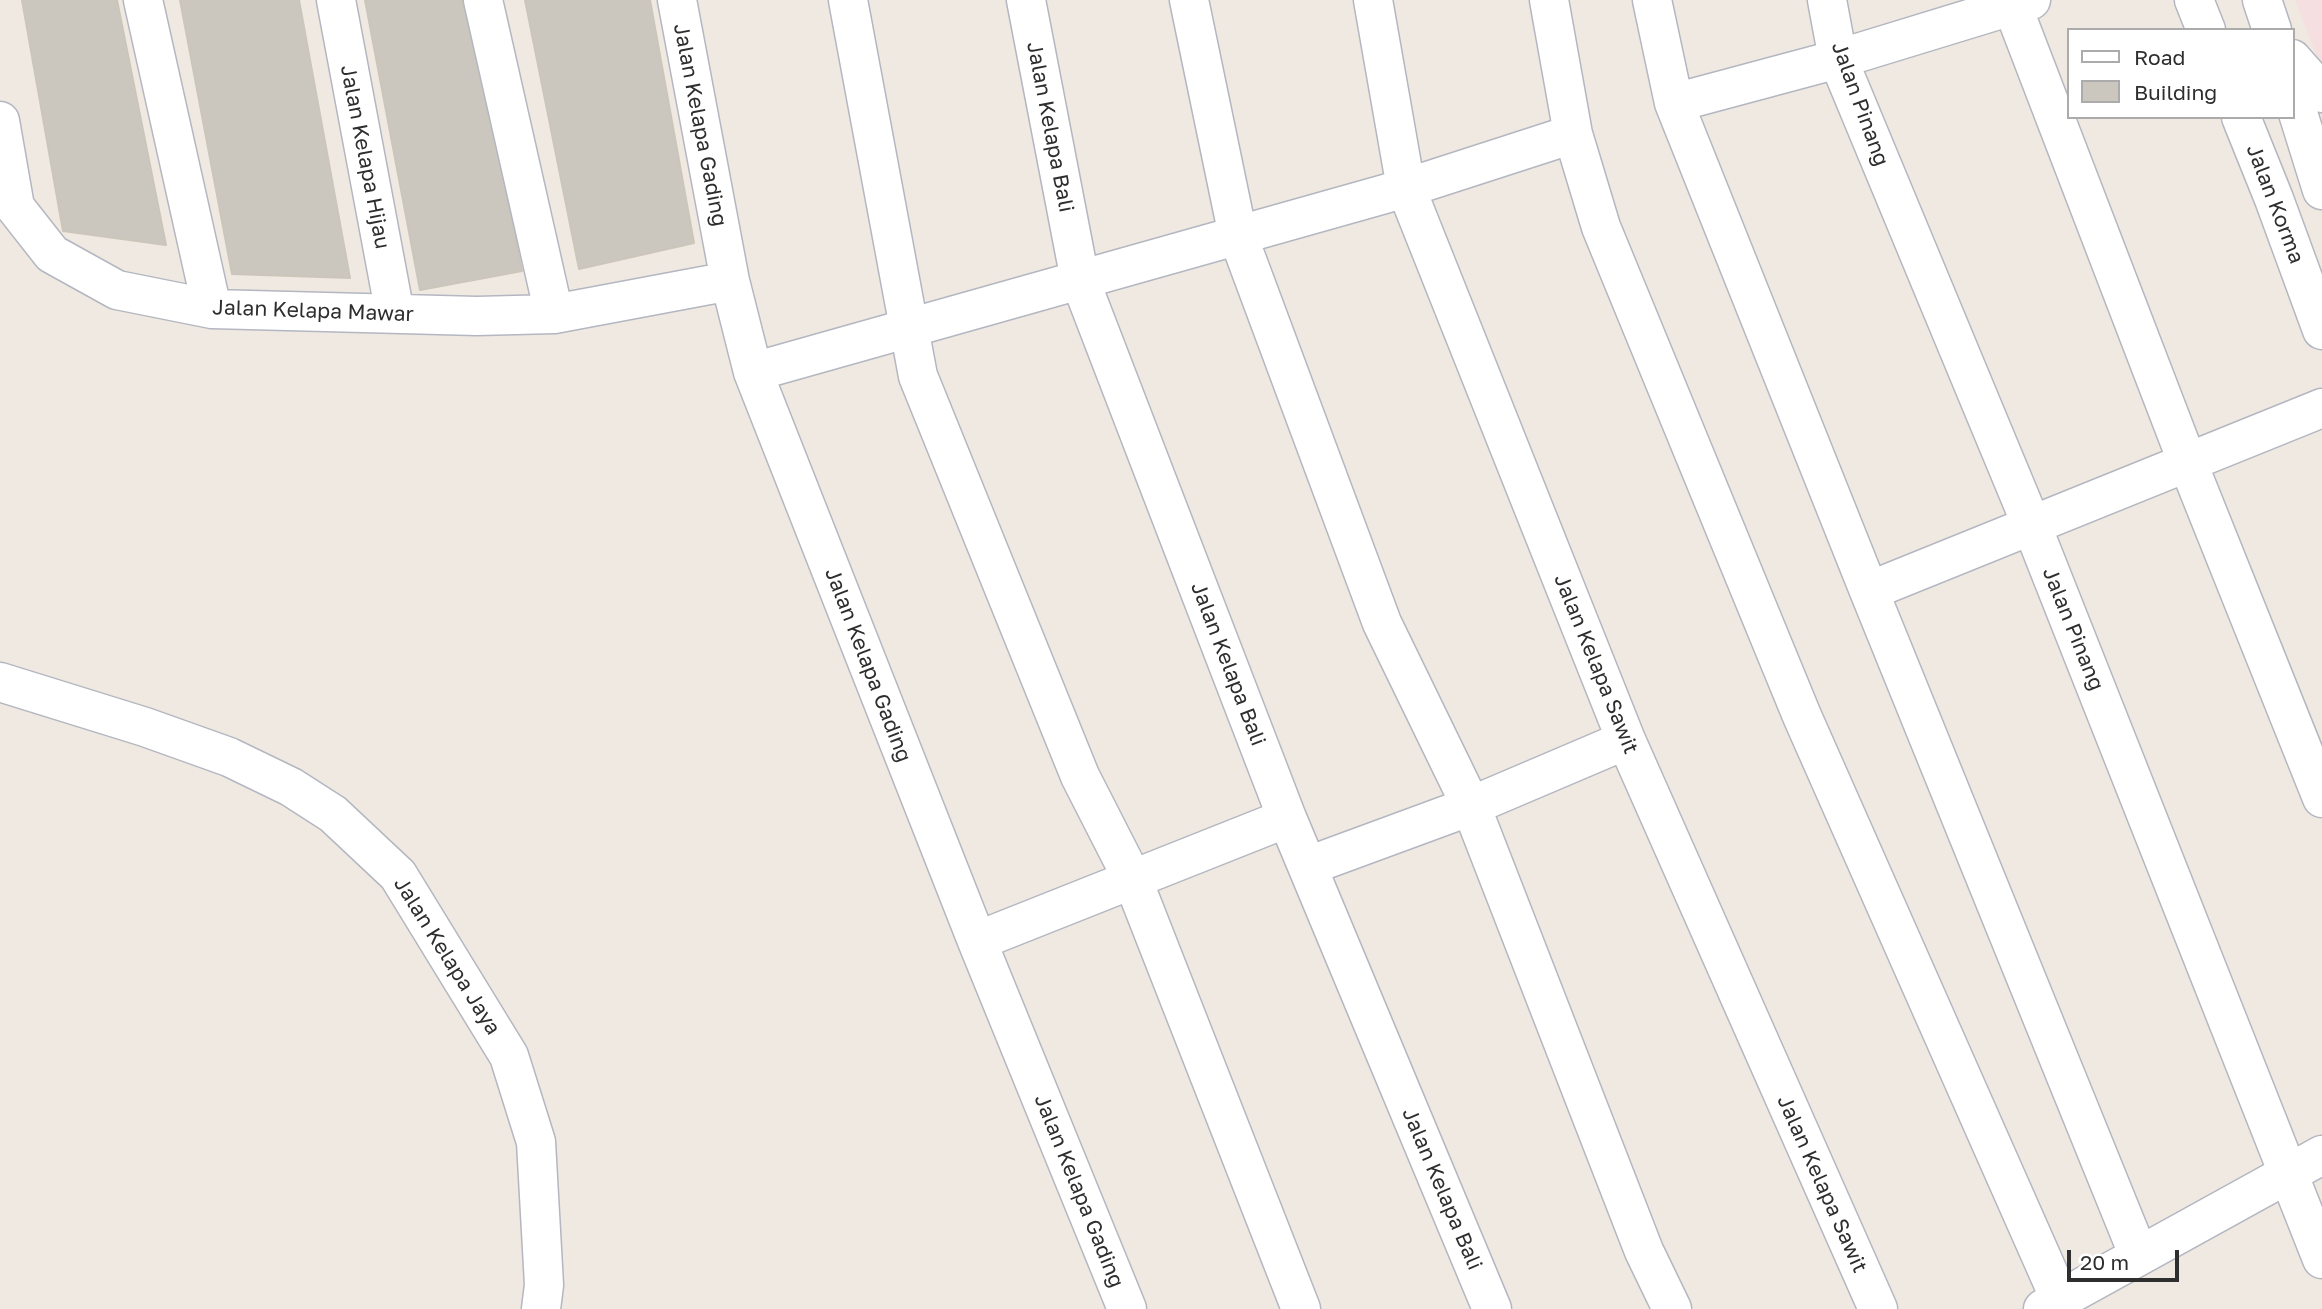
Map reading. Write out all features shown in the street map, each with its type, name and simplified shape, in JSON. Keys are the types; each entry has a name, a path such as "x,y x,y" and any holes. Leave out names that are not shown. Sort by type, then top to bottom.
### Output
{"street":[{"path":"143,0 212,309"},
{"name":"Jalan Kelapa Hijau","path":"336,0 395,314"},
{"path":"484,0 554,314"},
{"name":"Jalan Kelapa Gading","path":"677,0 730,281 753,372 976,941 1128,1309"},
{"path":"848,0 918,376 1069,751 1132,878 1301,1309"},
{"name":"Jalan Kelapa Bali","path":"1026,0 1080,280 1287,818 1492,1309"},
{"path":"1189,0 1238,236 1382,624 1471,806 1644,1251 1672,1309"},
{"name":"Jalan Kelapa Sawit","path":"1373,0 1406,188 1626,740 1878,1309"},
{"path":"1549,0 1573,134 1601,227 1802,716 2051,1304 2322,1155"},
{"path":"1652,0 1674,103 2139,1256"},
{"name":"Jalan Pinang","path":"1827,0 1838,59 2032,526 2322,1259"},
{"path":"2194,0 2205,28"},
{"path":"2262,0 2271,28"},
{"path":"1674,103 1838,59 2018,2 2186,461 2322,798"},
{"path":"2294,61 2322,93"},
{"path":"2274,199 2321,183 2294,100"},
{"name":"Jalan Korma","path":"2242,119 2322,330"},
{"name":"Jalan Kelapa Mawar","path":"0,121 15,207 52,254 117,290 212,309 477,316 554,314 730,281"},
{"path":"753,372 1406,188 1573,134"},
{"path":"1869,591 2322,408"},
{"name":"Jalan Kelapa Jaya","path":"0,682 145,727 229,757 291,787 333,814 398,875 509,1056 536,1142 544,1285 541,1309"},
{"path":"1308,866 1471,806 1626,740"},
{"path":"976,941 1287,818"}],"shaded area":[{"path":"2295,0 2322,0 2322,70"}],"building":[{"path":"22,0 117,0 166,245 63,231"},
{"path":"180,0 299,0 350,278 232,274"},
{"path":"365,0 468,0 522,271 420,290"},
{"path":"525,0 650,0 694,243 579,269"}]}
